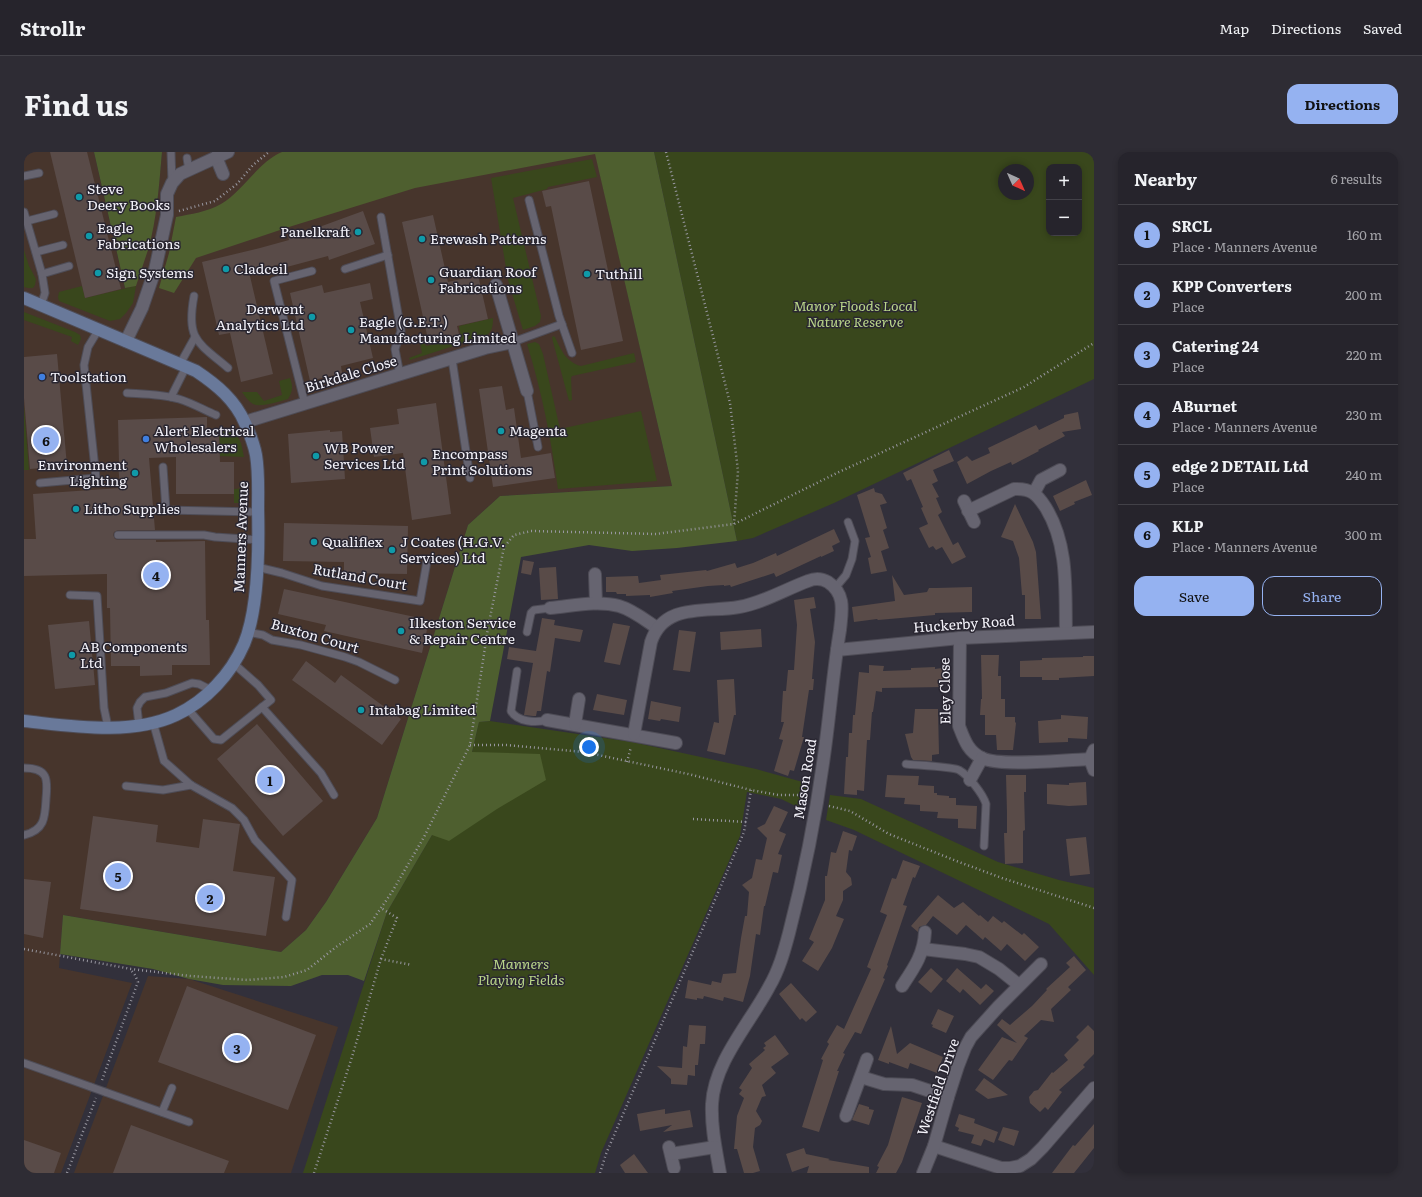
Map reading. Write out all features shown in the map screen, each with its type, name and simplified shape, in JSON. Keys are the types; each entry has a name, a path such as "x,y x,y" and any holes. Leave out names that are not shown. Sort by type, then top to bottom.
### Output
{"street":[{"path":"126,341 142,308 156,270 167,215 168,194 172,183 180,174 228,152"},
{"path":"216,157 223,174"},
{"path":"496,285 527,391"},
{"name":"Manners Avenue","path":"24,298 196,371 220,388 236,406 245,422 252,439 256,456 258,478 258,540 254,600 244,643 233,663 219,683 177,715 160,721 139,725 108,727 91,727 24,721"},
{"name":"Birkdale Close","path":"245,422 485,348 513,342"},
{"path":"1034,493 1041,480 1060,470"},
{"path":"968,511 1014,489 1021,488 1034,493 1050,516 1056,529 1062,550 1066,633"},
{"path":"595,574 596,603"},
{"path":"634,734 651,642 657,628 667,619 686,611 740,607 757,602 811,580 823,580 835,588"},
{"name":"Mason Road","path":"720,1173 715,1147 712,1102 716,1083 723,1063 769,987 781,963 800,887 818,800 843,612 841,597 835,588"},
{"path":"550,608 596,603 620,606 642,617 657,628"},
{"name":"Huckerby Road","path":"837,650 960,638 1094,632"},
{"name":"Eley Close","path":"960,638 959,726 967,746 982,758 995,761 1093,760"},
{"path":"575,724 579,699"},
{"path":"546,720 634,734 676,743"},
{"path":"970,780 982,758"},
{"path":"902,986 917,963 923,949 925,932"},
{"path":"923,949 980,957 999,969 1019,986"},
{"name":"Westfield Drive","path":"923,1173 934,1146 948,1097 963,1054 971,1037 1041,964"},
{"path":"846,1116 867,1059"},
{"path":"861,1078 884,1084 912,1085 948,1097"},
{"path":"934,1146 1001,1168 1020,1166 1031,1159 1043,1147 1094,1088"},
{"path":"674,1168 670,1150 715,1147"}],"lane":[{"path":"171,152 172,183"},
{"path":"187,158 189,170"},
{"path":"24,176 39,173"},
{"path":"528,200 562,324 572,353"},
{"path":"24,212 42,274 45,293 41,305"},
{"path":"27,221 54,214"},
{"path":"381,217 401,331 396,349 400,375"},
{"path":"36,252 64,245"},
{"path":"345,269 388,254"},
{"path":"42,274 69,266"},
{"path":"304,404 274,281 312,271"},
{"path":"194,296 191,326 195,336 200,344 228,368"},
{"path":"513,342 562,324"},
{"path":"40,483 96,478 84,365 88,347 98,329"},
{"path":"171,397 195,336"},
{"path":"452,359 470,478"},
{"path":"527,391 538,447"},
{"path":"127,393 171,397 187,402 216,415"},
{"path":"163,467 166,510 258,512"},
{"path":"835,588 846,575 852,559 855,541 848,522"},
{"path":"118,535 204,535 258,540"},
{"name":"Rutland Court","path":"257,567 282,573 322,586 420,601 427,561"},
{"path":"70,596 97,596 104,708 108,727"},
{"path":"527,632 531,613 534,610 550,608"},
{"name":"Buxton Court","path":"247,632 263,635 272,640 301,645 345,657 396,680"},
{"path":"187,708 214,739 221,740 270,700 258,685 233,663"},
{"path":"517,671 511,711 516,718 538,722 546,720"},
{"path":"139,725 137,708 145,697 166,693 192,684 200,684 211,690"},
{"path":"262,707 321,772 334,795"},
{"path":"153,722 164,760 192,785 232,808 244,820 255,840 292,880 286,917"},
{"path":"906,764 958,769 970,780 984,797 986,804 984,846"},
{"path":"24,768 36,769 41,772 48,782 43,822 36,830 24,835"},
{"path":"126,786 163,790 192,785"},
{"path":"24,1063 189,1122"},
{"path":"162,1112 172,1088"}],"path":[{"path":"167,215 215,201 237,184 253,165 269,152"},
{"path":"666,152 730,403 738,471 734,524"},
{"path":"1094,343 1024,387 839,472 734,524 656,534 531,531 514,535 504,547 488,628 470,745 506,745 584,752 688,774 751,790 778,795 808,796 830,806 850,811 889,834 959,862 1002,878 1094,908"},
{"path":"600,1173 606,1154 744,832 751,790"},
{"path":"693,819 746,822"},
{"path":"314,1173 352,1057 381,959 397,918 381,908"},
{"path":"381,959 412,965"},
{"path":"67,1173 101,1091 138,982 131,969"}],"shaded area":[{"path":"24,152 94,152 125,288 157,204 162,152 595,152 672,486 500,496 468,525 377,818 326,902 306,930 281,952 63,915 59,968 132,983 61,1173 24,1173"},
{"path":"148,976 189,979 338,1027 291,1173 74,1173"}],"green space":[{"path":"94,152 162,152 154,226 136,286 125,288"},
{"path":"282,152 654,152 737,541 677,548 632,551 589,545 521,557 490,721 479,722 472,752 540,754 546,780 497,809 449,841 432,835 387,912 364,981 348,975 322,975 291,986 223,985 189,979 153,969 60,954 63,915 281,952 306,930 326,902 377,818 468,525 500,496 672,486 595,154 415,188 289,227 196,258 174,293 159,288 169,253 176,217 205,211 221,204 236,192 265,163"},
{"name":"Manor Floods Local Nature Reserve","path":"654,152 1094,152 1094,379 834,503 753,538 737,541"},
{"path":"592,159 597,177 548,187 547,189 513,198 541,316 540,322 535,326 523,330 508,280 491,178"},
{"path":"24,250 29,266 36,279 33,288 24,287"},
{"path":"82,286 85,298 136,286 133,303 126,313 120,319 110,321 59,301 59,292"},
{"path":"24,312 80,335 81,339 78,345 71,341 72,337 24,320"},
{"path":"493,318 492,329 485,336 410,360 409,358 422,353 420,343 424,342 426,346 461,338 459,326"},
{"path":"553,336 571,362 581,366 634,353 636,362 572,376 572,400 569,401 552,338"},
{"path":"535,342 539,344 543,354 560,429 641,411 657,481 558,489 546,416 527,344"},
{"path":"290,378 292,388 288,399 270,404 256,405 253,404 242,392 257,392 264,401 282,395 279,381"},
{"path":"24,406 29,470 24,470"},
{"path":"234,430 241,443 244,457 220,456 219,431"},
{"path":"245,488 245,500 242,503 234,503 234,489"},
{"name":"Manners Playing Fields","path":"490,721 632,742 756,769 810,784 804,810 781,799 747,792 740,836 601,1153 595,1173 303,1173 387,912 432,835 472,752 479,722"},
{"path":"830,795 861,799 998,862 1059,880 1094,888 1094,975 1049,924 854,830 826,820"}],"building":[{"path":"50,152 87,152 121,289 85,298"},
{"name":"Tuthill","path":"589,181 623,341 581,350 551,206 546,207 542,191"},
{"path":"363,211 375,244 329,260 328,256 283,268 281,264 249,272 273,374 241,382 230,333 219,335 202,262 289,240 288,236 311,230"},
{"path":"433,215 448,282 478,275 488,319 457,326 460,338 429,344 402,222"},
{"path":"370,283 373,299 360,302 373,358 341,366 342,373 310,381 290,293 322,285 324,293"},
{"path":"57,354 67,466 30,469 24,398 24,357"},
{"name":"Magenta","path":"502,386 506,410 514,408 521,458 551,453 555,478 493,487 479,389"},
{"name":"Encompass Print Solutions","path":"436,403 451,514 412,520 403,453 374,457 370,428 399,424 397,409"},
{"path":"1078,412 1081,429 1062,432 1065,436 1038,450 1039,451 1012,465 1011,462 991,471 967,484 957,462 967,456 972,461 990,453 988,448 1036,425 1039,430 1064,418 1064,415"},
{"path":"207,417 207,432 219,431 220,462 234,462 234,494 176,494 176,457 149,458 155,530 118,530 114,532 113,535 115,539 118,540 156,540 156,542 205,541 206,620 209,620 210,665 172,665 172,675 140,676 140,666 111,666 110,608 107,608 107,574 24,576 24,539 36,539 33,494 120,488 118,463 118,420"},
{"name":"WB Power Services Ltd","path":"330,430 330,432 342,431 345,479 291,483 288,434"},
{"path":"949,450 954,461 933,470 938,481 932,484 939,497 936,498 942,512 938,515 953,545 958,542 966,557 952,564 942,547 936,550 933,546 929,548 919,528 928,524 921,508 923,507 911,479 907,481 903,473"},
{"path":"1086,480 1092,495 1074,502 1075,504 1060,511 1053,496"},
{"path":"874,488 875,492 882,494 887,503 880,505 887,528 883,530 889,548 881,551 887,571 871,574 868,558 871,557 865,538 870,537 857,495"},
{"path":"1015,504 1033,542 1036,552 1041,619 1025,619 1025,595 1022,595 1019,558 1013,541 1001,537"},
{"path":"284,523 408,526 407,574 344,573 344,562 283,561"},
{"path":"834,529 840,542 832,546 834,551 776,577 774,573 731,587 730,585 708,586 672,591 673,593 650,597 650,595 626,596 626,594 617,594 616,592 606,592 606,577 638,576 639,583 661,580 660,575 707,571 735,563 737,568 776,553 777,556"},
{"path":"523,560 534,562 531,575 521,573"},
{"path":"556,567 558,599 541,600 539,568"},
{"path":"892,575 904,595 927,592 929,588 972,587 972,612 935,613 935,615 854,622 852,607 895,601"},
{"path":"284,589 429,620 422,653 324,631 326,625 278,614"},
{"path":"814,597 816,608 810,609 815,642 812,679 814,679 813,690 809,690 802,737 804,737 794,771 790,770 788,776 774,771 783,740 779,739 784,722 781,722 783,691 786,691 788,670 794,670 797,625 794,600"},
{"path":"542,618 555,620 554,625 583,630 580,642 555,638 550,672 547,671 541,711 537,711 536,716 524,715 533,663 507,659 509,647 536,651"},
{"name":"AB Components Ltd","path":"89,621 95,685 55,689 48,625"},
{"path":"613,623 630,626 620,665 604,662"},
{"path":"761,629 762,647 721,650 720,632"},
{"path":"679,630 696,632 690,672 673,670"},
{"path":"981,655 999,655 998,676 1001,676 1001,699 1005,699 1005,717 1015,717 1016,723 1013,750 997,750 996,735 985,735 985,715 980,715 982,699"},
{"path":"1094,656 1094,676 1059,678 1059,680 1042,680 1042,677 1020,677 1020,661 1042,660 1042,658"},
{"path":"306,661 335,683 341,675 401,719 382,745 292,680"},
{"path":"869,665 884,666 883,671 911,670 911,668 942,668 943,687 882,688 882,692 876,691 872,712 870,740 867,740 864,791 857,790 857,795 844,794 846,757 848,757 849,733 852,733 853,715 855,715 859,672 869,673"},
{"path":"734,679 736,715 734,715 725,755 707,751 714,722 719,723 717,680"},
{"path":"597,694 627,700 624,715 593,710"},
{"path":"651,701 681,707 679,722 661,719 660,721 648,719"},
{"path":"915,709 938,709 939,754 932,755 932,761 913,760 911,757 905,734 913,733"},
{"path":"1061,715 1088,717 1087,739 1068,738 1068,742 1039,743 1038,721 1061,719"},
{"path":"257,724 323,801 283,836 217,759"},
{"path":"887,775 919,776 918,785 934,786 934,793 937,793 937,795 956,798 956,805 977,806 976,829 958,828 958,819 937,818 938,812 920,811 920,805 904,804 905,798 885,797"},
{"path":"1006,775 1026,775 1026,792 1024,792 1025,830 1023,831 1023,863 1005,864 1004,833 1007,833"},
{"path":"1086,782 1087,805 1069,806 1047,804 1047,784 1069,785 1069,783"},
{"path":"774,806 788,812 779,831 786,834 778,854 782,855 778,873 773,872 764,906 760,935 756,934 750,976 743,1002 724,997 723,1001 704,996 703,999 697,998 697,1000 685,998 688,980 711,985 712,981 721,983 723,974 736,973 745,916 747,916 749,892 742,885 752,878 756,859 762,860 767,838 757,828 765,824"},
{"path":"93,816 158,825 156,842 199,848 203,819 240,824 233,871 275,877 266,936 80,909"},
{"path":"843,831 857,836 852,851 849,850 846,872 851,878 852,885 843,891 843,900 836,916 844,919 832,948 818,971 802,961 814,942 809,939 825,900 825,876 827,876 831,852 836,853"},
{"path":"1086,837 1090,874 1070,876 1066,839"},
{"path":"903,860 920,866 915,878 913,877 903,905 907,906 883,978 885,979 861,1034 855,1032 843,1053 845,1054 837,1071 839,1071 819,1132 802,1127 823,1060 821,1059 829,1044 827,1042 837,1025 844,1029 871,969 867,967 887,915 880,912 892,878 896,879"},
{"path":"24,879 51,882 43,938 24,934"},
{"path":"938,895 954,908 963,902 988,922 993,916 1002,923 1004,921 1022,935 1024,933 1039,947 1025,961 1007,944 1001,951 985,937 983,940 966,925 957,935 933,916 926,925 919,927 918,932 911,926"},
{"path":"1074,956 1086,970 1068,987 1071,990 1051,1009 1054,1022 1041,1020 1024,1036 1028,1038 1012,1061 1009,1060 993,1080 978,1070 1002,1037 1017,1043 997,1025 1002,1019 1010,1025 1032,1006 1047,990 1046,989 1070,967 1066,963"},
{"path":"931,968 943,979 931,993 918,982"},
{"path":"957,968 981,989 986,984 994,991 980,1005 963,989 960,993 946,981"},
{"path":"791,983 817,1012 806,1022 802,1018 800,1020 779,994"},
{"path":"187,986 316,1035 288,1110 158,1062"},
{"path":"938,1009 954,1016 946,1033 932,1027 933,1025 931,1024"},
{"path":"689,1025 706,1026 705,1044 700,1044 698,1065 695,1065 695,1076 688,1075 687,1085 671,1084 671,1079 657,1066 682,1068 683,1046 687,1047"},
{"path":"1088,1025 1094,1031 1094,1054 1083,1065 1085,1067 1059,1090 1062,1092 1048,1110 1045,1107 1040,1112 1030,1103 1029,1097 1034,1091 1038,1090 1052,1072 1053,1073 1068,1060 1064,1055 1079,1040 1076,1037"},
{"path":"891,1026 897,1054 910,1043 943,1057 937,1073 910,1063 908,1069 889,1062 889,1064 878,1060"},
{"path":"775,1035 789,1054 771,1067 776,1073 762,1085 766,1096 762,1097 756,1111 762,1121 760,1125 755,1128 753,1147 760,1171 744,1173 737,1149 734,1149 737,1116 744,1098 739,1094 742,1090 739,1088 752,1068 749,1064 765,1050 763,1048 766,1046 764,1043"},
{"path":"984,1078 1008,1095 988,1099 975,1090"},
{"path":"902,1097 922,1103 902,1162 896,1173 876,1173 879,1167 877,1166 888,1145"},
{"path":"859,1104 874,1110 869,1125 852,1120"},
{"path":"665,1109 665,1114 690,1110 693,1127 663,1132 672,1125 640,1131 637,1114"},
{"path":"959,1114 975,1119 974,1123 998,1132 994,1143 984,1139 981,1146 971,1143 974,1135 958,1131 959,1128 955,1126"},
{"path":"1094,1124 1094,1148 1074,1173 1052,1173 1073,1145 1075,1146"},
{"path":"131,1125 229,1161 224,1173 113,1173"},
{"path":"1003,1127 1019,1131 1014,1146 998,1140"},
{"path":"24,1140 61,1153 54,1173 24,1173"},
{"path":"804,1148 806,1154 830,1159 828,1160 869,1167 869,1173 807,1173 809,1166 792,1172 786,1154"},
{"path":"634,1154 648,1173 625,1173 620,1165"}],"place":[{"name":"Steve Deery Books","path":"79,197"},
{"name":"Panelkraft","path":"358,232"},
{"name":"Eagle Fabrications","path":"89,236"},
{"name":"Erewash Patterns","path":"422,239"},
{"name":"Cladceil","path":"226,269"},
{"name":"Sign Systems","path":"98,273"},
{"name":"Tuthill","path":"587,274"},
{"name":"Guardian Roof Fabrications","path":"431,280"},
{"name":"Derwent Analytics Ltd","path":"312,317"},
{"name":"Eagle (G.E.T.) Manufacturing Limited","path":"351,330"},
{"name":"Toolstation","path":"42,377"},
{"name":"Magenta","path":"501,431"},
{"name":"Alert Electrical Wholesalers","path":"146,439"},
{"name":"KLP","path":"46,440"},
{"name":"WB Power Services Ltd","path":"316,456"},
{"name":"Encompass Print Solutions","path":"424,462"},
{"name":"Environment Lighting","path":"135,473"},
{"name":"Litho Supplies","path":"76,509"},
{"name":"Qualiflex","path":"314,542"},
{"name":"J Coates (H.G.V. Services) Ltd","path":"392,550"},
{"name":"ABurnet","path":"156,575"},
{"name":"Ilkeston Service & Repair Centre","path":"401,631"},
{"name":"AB Components Ltd","path":"72,655"},
{"name":"Intabag Limited","path":"361,710"},
{"name":"SRCL","path":"270,780"},
{"name":"edge 2 DETAIL Ltd","path":"118,876"},
{"name":"KPP Converters","path":"210,898"},
{"name":"Catering 24","path":"237,1048"}]}
